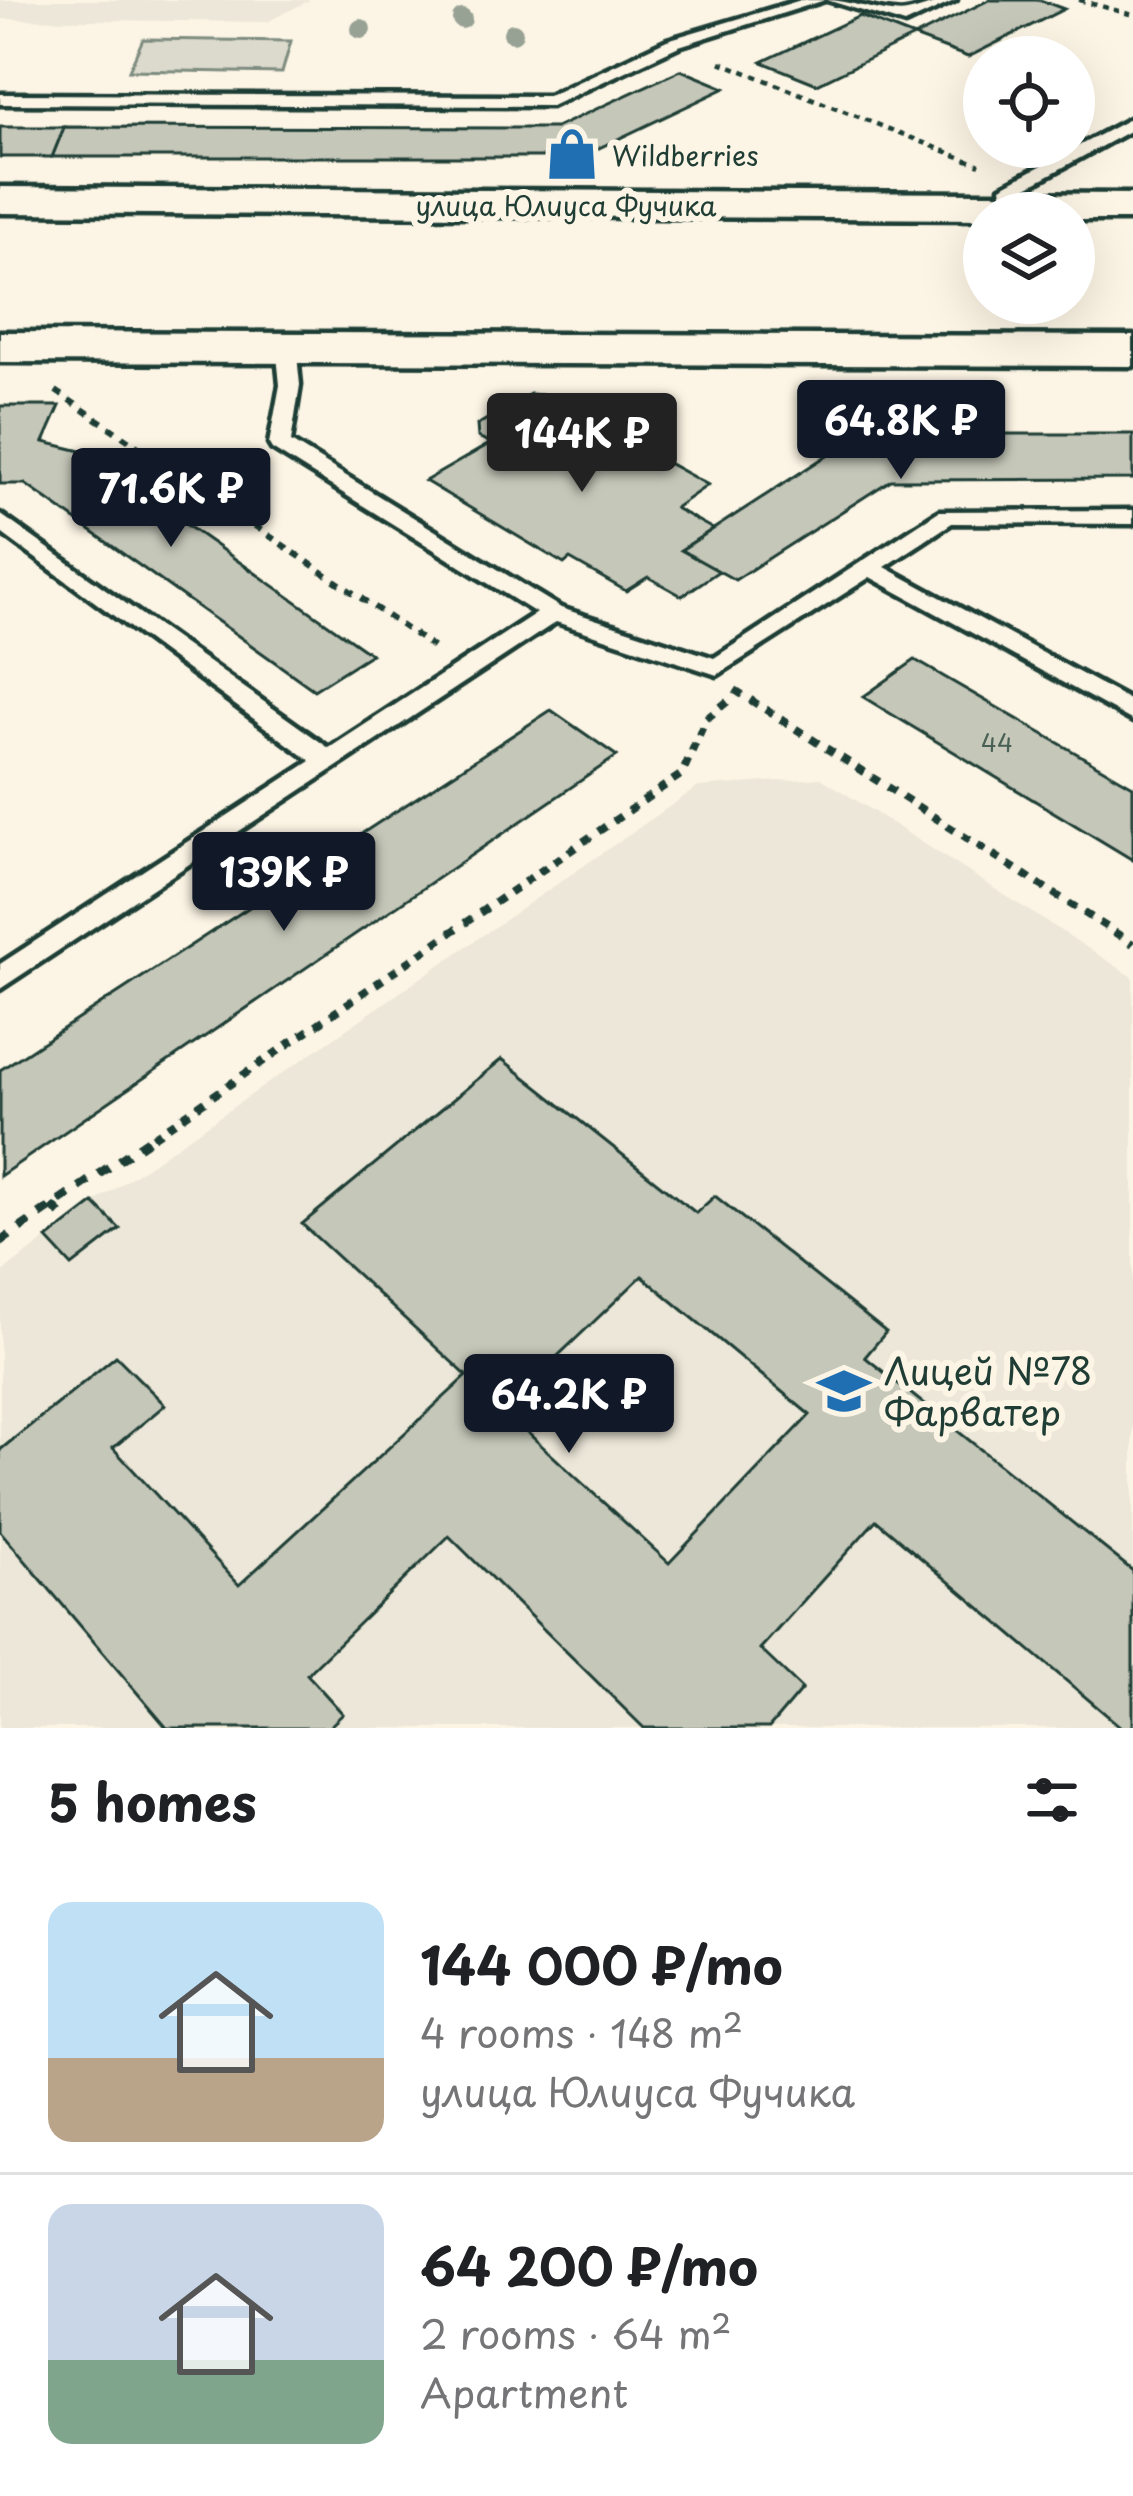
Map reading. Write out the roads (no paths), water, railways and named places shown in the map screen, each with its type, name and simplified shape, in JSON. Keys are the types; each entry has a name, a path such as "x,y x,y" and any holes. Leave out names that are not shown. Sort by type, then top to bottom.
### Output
{"main road":[{"name":"улица Юлиуса Фучика","path":"0,200 1002,188 1133,207"},
{"path":"0,347 1133,351"}],"lane":[{"path":"0,99 551,101 673,43 817,0"},
{"path":"835,0 905,19 948,0"},
{"path":"1002,188 1007,191 1133,122"},
{"path":"286,345 290,385 280,444 553,613 717,668 946,516 1133,517"},
{"path":"0,520 329,761"},
{"path":"872,569 1133,712"},
{"path":"0,978 553,613"}],"place":[{"name":"Wildberries","path":"572,154"},
{"name":"Лицей №78 Фарватер","path":"844,1391"}]}
